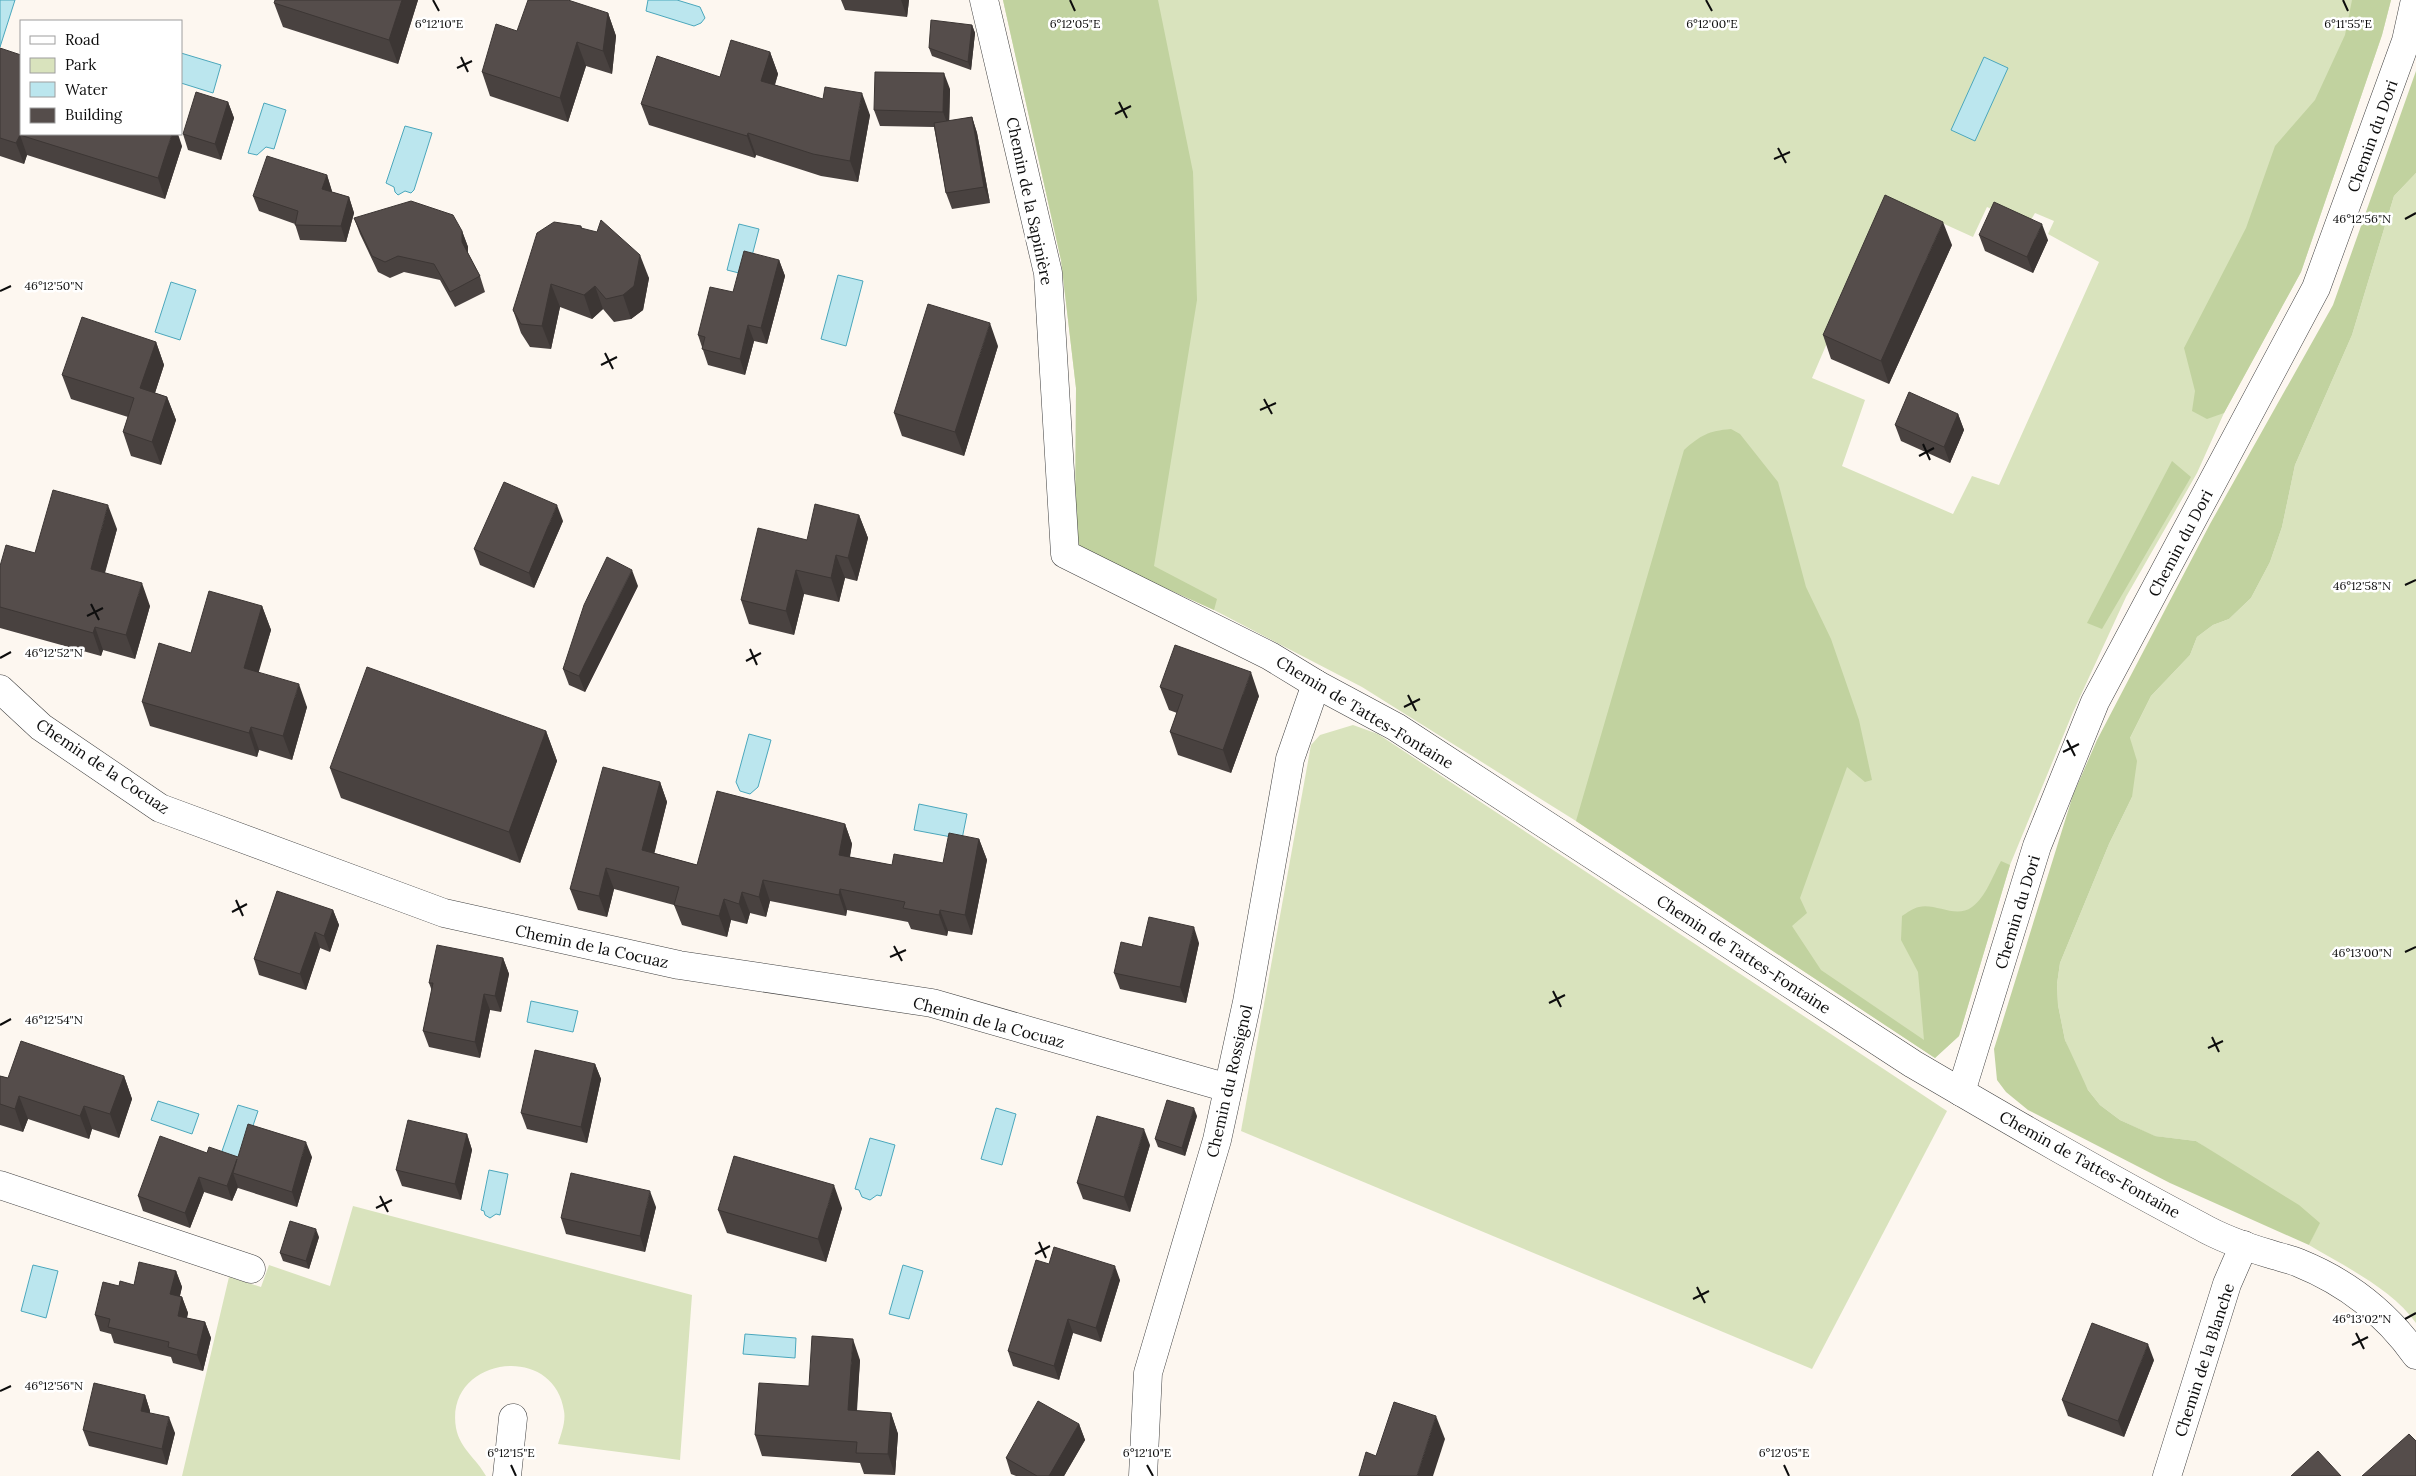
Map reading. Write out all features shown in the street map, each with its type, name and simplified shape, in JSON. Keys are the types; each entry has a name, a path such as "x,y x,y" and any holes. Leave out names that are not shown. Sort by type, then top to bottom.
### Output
{"street":[{"name":"Chemin de la Sapinière","path":"984,0 1048,273 1065,554"},
{"name":"Chemin du Dori","path":"1961,1092 2037,846 2061,783 2095,702 2316,288 2406,41 2415,0"},
{"name":"Chemin de Tattes-Fontaine","path":"1065,554 1270,656 1316,684 1396,727 1904,1058 1961,1092 2202,1227 2244,1245 2298,1262 2335,1280 2370,1304 2400,1333 2416,1355"},
{"name":"Chemin du Rossignol","path":"1143,1476 1148,1373 1217,1140 1247,1002 1290,759 1316,684"},
{"name":"Chemin de la Cocuaz","path":"0,689 40,727 160,808 444,913 679,965 932,1004 1228,1088"},
{"path":"0,1185 251,1269"},
{"name":"Chemin de la Blanche","path":"2167,1476 2227,1284 2244,1245"},
{"path":"507,1476 513,1418"}],"green space":[{"path":"1003,0 2391,0 2382,35 2301,272 2224,413 2197,473 2126,597 2073,712 2010,865 1959,1036 1935,1058 1576,821 1362,687 1214,610 1075,547 1076,388 1061,260","holes":["1889,199 1973,237 1987,207 2028,225 2035,213 2054,221 2048,234 2099,262 1999,485 1972,476 1953,514 1842,466 1865,400 1812,378"]},
{"path":"1003,0 1158,0 1193,172 1197,300 1154,566 1217,599 1214,610 1075,547 1076,388 1061,260"},
{"path":"2352,0 2391,0 2382,35 2301,272 2224,413 2207,419 2192,411 2195,391 2184,348 2246,228 2275,146 2315,100 2345,35"},
{"path":"2416,71 2416,173 2394,196 2352,335 2295,465 2282,527 2270,562 2251,598 2229,619 2213,625 2197,637 2190,655 2151,696 2130,738 2137,761 2132,797 2109,844 2060,963 2057,984 2058,1005 2065,1040 2088,1090 2100,1105 2120,1120 2155,1136 2196,1141 2299,1205 2320,1223 2309,1245 2170,1183 2028,1110 2006,1092 1997,1080 1994,1049 2073,795 2097,740 2210,524 2333,305"},
{"path":"2416,173 2416,1323 2394,1299 2381,1289 2309,1245 2319,1223 2196,1141 2154,1136 2120,1120 2100,1105 2088,1090 2075,1066 2065,1040 2058,1005 2057,984 2060,963 2109,844 2132,797 2130,738 2151,696 2190,655 2197,637 2213,625 2229,619 2251,598 2270,562 2282,527 2295,465 2352,335 2394,196"},
{"path":"1731,429 1740,434 1778,482 1806,587 1831,639 1859,720 1872,780 1865,782 1847,767 1800,898 1807,913 1792,926 1821,970 1924,1040 1918,972 1901,940 1902,916 1915,908 1926,906 1959,912 1966,910 1981,898 2001,861 2010,865 1959,1036 1935,1058 1576,821 1684,450 1705,435"},
{"path":"2172,461 2191,477 2102,629 2087,623"},
{"path":"1353,725 1378,734 1947,1111 1812,1369 1241,1131 1311,745 1320,735"},
{"path":"353,1206 692,1295 680,1460 558,1444 563,1428 564,1411 556,1389 541,1374 522,1367 502,1367 482,1373 466,1386 457,1404 456,1428 458,1435 465,1448 486,1476 182,1476 229,1277 261,1287 269,1265 330,1286"}],"water":[{"path":"0,0 15,0 0,47"},
{"path":"648,0 677,0 700,7 705,18 701,23 694,26 646,11"},
{"path":"182,53 221,65 213,93 182,83"},
{"path":"1984,57 2008,68 1975,141 1951,130"},
{"path":"264,103 286,110 274,149 266,147 257,155 248,153"},
{"path":"405,126 432,133 414,190 411,193 405,191 398,195 394,187 386,183"},
{"path":"739,224 759,229 747,275 727,270"},
{"path":"838,275 863,281 846,346 821,339"},
{"path":"171,282 196,290 180,340 155,332"},
{"path":"749,734 771,740 758,787 750,794 740,791 736,782"},
{"path":"919,804 967,814 962,839 914,830"},
{"path":"531,1001 578,1011 573,1032 527,1022"},
{"path":"158,1101 199,1114 192,1134 151,1120"},
{"path":"238,1105 258,1111 241,1161 221,1154"},
{"path":"996,1108 1016,1114 1002,1165 981,1159"},
{"path":"870,1138 895,1145 881,1196 877,1195 870,1200 862,1197 859,1190 855,1189"},
{"path":"489,1170 508,1174 500,1215 496,1214 490,1218 481,1210"},
{"path":"33,1265 58,1271 46,1318 21,1311"},
{"path":"903,1265 923,1271 909,1319 889,1314"},
{"path":"745,1334 796,1338 795,1358 743,1354"}],"building":[{"path":"275,0 402,0 389,40 274,3"},
{"path":"528,0 568,0 608,13 603,51 577,42 560,98 482,72 496,24 517,31"},
{"path":"931,20 972,25 968,62 929,48"},
{"path":"731,40 770,52 761,81 823,99 825,87 862,93 850,161 813,154 748,133 747,136 641,104 657,56 720,77"},
{"path":"0,48 20,55 20,135 16,143 0,138"},
{"path":"875,72 944,73 943,112 874,110"},
{"path":"196,92 228,102 215,144 183,134"},
{"path":"972,117 984,187 946,193 934,123"},
{"path":"20,135 172,135 158,178"},
{"path":"267,156 327,175 322,189 349,197 341,226 295,225 298,211 253,196"},
{"path":"1885,195 1943,222 1881,361 1823,335"},
{"path":"411,201 453,215 462,231 462,242 480,276 450,292 434,264 398,256 385,262 372,256 354,218"},
{"path":"1994,202 2042,224 2027,257 1979,235"},
{"path":"601,220 640,255 634,286 623,295 606,299 595,286 584,295 551,284 542,326 521,324 513,310 537,233 554,222 581,226 581,228 597,232"},
{"path":"744,251 779,260 761,328 748,325 740,359 702,349 705,337 698,335 710,287 733,292"},
{"path":"928,304 990,323 955,432 894,413"},
{"path":"82,317 156,342 140,388 167,397 152,442 123,432 134,398 62,375"},
{"path":"1909,392 1958,414 1944,447 1895,425"},
{"path":"504,482 557,505 529,573 474,549"},
{"path":"53,490 108,505 91,569 142,583 126,635 95,627 93,633 0,607 0,566 6,545 35,553"},
{"path":"815,504 859,515 848,558 836,555 831,578 796,570 786,611 741,600 758,528 807,540"},
{"path":"607,557 632,570 579,676 563,669 584,605"},
{"path":"209,591 262,606 244,668 299,684 283,736 251,727 249,733 142,702 159,643 191,653"},
{"path":"1175,645 1251,672 1223,750 1170,732 1183,695 1160,687"},
{"path":"367,667 546,731 509,832 330,768"},
{"path":"603,767 660,782 642,850 697,865 717,791 845,824 839,855 892,865 894,854 943,863 949,833 979,839 965,915 940,910 939,915 903,908 905,902 840,889 839,895 763,880 759,897 742,892 739,904 724,899 719,916 674,905 679,887 606,868 599,896 570,889"},
{"path":"277,891 333,910 324,936 315,932 300,974 254,959"},
{"path":"1149,917 1194,927 1180,987 1114,973 1121,942 1142,947"},
{"path":"437,945 503,958 495,996 484,994 475,1042 423,1031 433,983 429,983"},
{"path":"21,1041 124,1076 110,1114 84,1106 80,1116 19,1096 15,1109 0,1104 0,1076 8,1078"},
{"path":"535,1050 595,1064 581,1127 521,1113"},
{"path":"1167,1100 1194,1108 1182,1148 1155,1139"},
{"path":"1097,1116 1144,1129 1124,1197 1077,1183"},
{"path":"408,1120 467,1134 455,1184 396,1170"},
{"path":"248,1124 306,1142 292,1192 233,1173 237,1159 227,1186 199,1177 185,1213 138,1196 160,1136 207,1153 209,1147 238,1157"},
{"path":"734,1156 834,1185 818,1239 718,1210"},
{"path":"571,1173 650,1191 640,1236 561,1218"},
{"path":"290,1221 316,1229 306,1261 280,1253"},
{"path":"1054,1247 1115,1266 1096,1328 1068,1319 1054,1366 1008,1351 1036,1260 1049,1264"},
{"path":"139,1262 176,1271 170,1294 182,1297 178,1316 205,1322 197,1355 168,1347 169,1342 108,1327 110,1319 95,1315 103,1282 119,1286 120,1281 134,1285"},
{"path":"2092,1323 2148,1344 2118,1421 2062,1400"},
{"path":"812,1336 853,1339 848,1410 891,1413 888,1454 856,1453 857,1442 755,1435 759,1383 809,1386"},
{"path":"94,1383 145,1395 141,1411 169,1417 162,1449 83,1430"},
{"path":"1038,1401 1079,1424 1049,1476 1037,1476 1006,1458"},
{"path":"1394,1402 1436,1416 1417,1476 1359,1476 1366,1452 1376,1456"},
{"path":"2409,1434 2416,1441 2416,1476 2362,1476"},
{"path":"2318,1451 2341,1476 2291,1476"}]}
